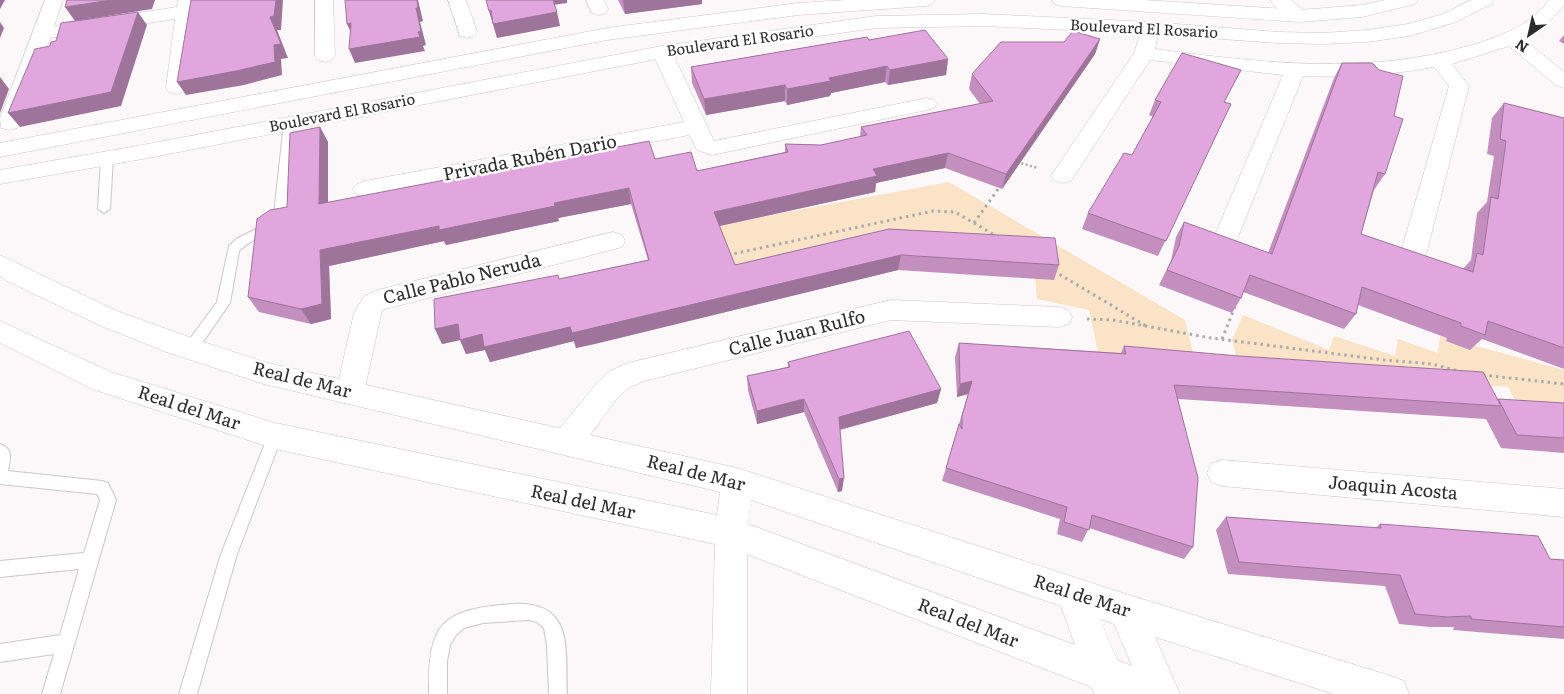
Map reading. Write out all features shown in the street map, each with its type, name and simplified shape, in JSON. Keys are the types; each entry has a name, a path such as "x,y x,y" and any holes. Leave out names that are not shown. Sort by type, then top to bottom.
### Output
{"street":[{"path":"8,123 43,34 54,0"},
{"path":"324,0 325,56"},
{"path":"457,0 467,32"},
{"name":"Boulevard El Rosario","path":"0,150 607,34 798,9 926,0"},
{"name":"Boulevard El Rosario","path":"1061,0 1156,3 1300,16 1362,11 1405,1"},
{"path":"1279,0 1300,16"},
{"name":"Boulevard El Rosario","path":"0,177 289,124 662,52 876,22 984,20 1310,38 1404,31 1455,16 1485,0"},
{"path":"1144,53 1242,65 1296,69 1360,69 1440,61 1476,51 1511,38 1530,28 1558,0"},
{"path":"43,34 185,6 176,88"},
{"path":"1063,176 1144,53 1149,28"},
{"path":"1511,38 1564,82"},
{"path":"662,52 695,127 705,145 712,148 927,104"},
{"path":"1414,255 1459,86 1440,61"},
{"path":"1226,237 1296,69"},
{"name":"Privada Rubén Dario","path":"365,188 695,127"},
{"name":"Calle Pablo Neruda","path":"350,392 367,313 373,303 613,241"},
{"name":"Real de Mar","path":"0,264 108,318 264,373 736,482 1126,611 1391,694"},
{"name":"Calle Juan Rulfo","path":"567,442 606,392 618,380 638,371 891,310 1059,317"},
{"name":"Real del Mar","path":"0,331 102,381 275,436 731,533 1110,684 1162,694"},
{"name":"Joaquin Acosta","path":"1222,473 1564,503"},
{"path":"729,694 731,533 736,482"},
{"path":"1073,592 1110,684"},
{"path":"1126,611 1162,694"}],"lane":[{"path":"191,348 223,303 233,248 240,242 266,228 280,216 289,124"},
{"path":"104,209 107,158"},
{"path":"188,694 229,554 275,436"},
{"path":"0,450 3,452 0,472"},
{"path":"0,477 102,488 108,500 51,694"},
{"path":"0,569 90,560"},
{"path":"438,694 441,641 448,630 459,621 471,616 533,612 543,616 551,623 554,634 558,694"},
{"path":"0,654 66,643"}],"path":[{"path":"974,223 1006,177"},
{"path":"725,255 933,211 955,212 999,238"},
{"path":"1048,267 1146,326"},
{"path":"1222,339 1236,303"},
{"path":"1059,317 1113,320 1222,339 1432,364 1465,372"},
{"path":"1474,374 1564,384"}],"shaded area":[{"path":"949,182 1185,320 1197,368 1098,352 1089,310 1037,299 1034,264 888,246 699,285 717,225"},
{"path":"1243,315 1329,350 1334,336 1395,356 1398,339 1438,353 1440,336 1564,370 1564,412 1521,410 1508,387 1240,372 1232,340"}],"building":[{"path":"67,0 111,0 65,7"},
{"path":"191,0 276,0 274,16 270,17 281,44 274,45 275,62 177,82"},
{"path":"345,0 417,0 418,8 416,8 421,31 418,32 420,37 349,49 351,23 347,24"},
{"path":"486,0 553,0 557,12 493,24 491,10 489,11"},
{"path":"138,12 111,92 8,113 35,49 50,46 51,42 56,41 61,23"},
{"path":"925,30 948,59 890,70 887,66 829,78 831,81 787,89 785,85 704,99 691,67 867,37 869,40"},
{"path":"1073,31 1100,39 1006,174 948,153 873,169 877,176 714,212 735,265 889,229 1055,238 1059,265 901,255 572,333 570,327 484,347 482,334 460,340 458,324 435,329 434,299 558,275 559,279 649,260 629,188 554,203 555,206 439,230 439,226 320,250 322,304 301,309 248,297 257,219 270,210 287,207 290,133 320,127 319,204 649,141 655,159 691,152 697,171 788,152 785,144 821,145 867,135 861,127 993,101 972,74 1001,42 1064,42"},
{"path":"1182,53 1241,70 1224,102 1231,104 1166,241 1088,213 1124,153 1132,155 1161,102 1155,100"},
{"path":"1342,63 1372,63 1379,70 1403,76 1394,116 1403,119 1385,174 1378,172 1361,234 1473,272 1477,253 1483,255 1491,197 1498,199 1506,141 1500,139 1504,103 1564,118 1564,348 1488,321 1485,335 1461,326 1461,323 1362,287 1356,314 1250,275 1241,298 1167,270 1179,246 1184,222 1272,254"},
{"path":"909,331 941,389 839,417 844,478 839,479 804,399 757,411 747,376 790,367 788,362"},
{"path":"959,343 1126,354 1124,346 1239,356 1483,372 1501,406 1174,385 1198,478 1193,547 1092,515 1089,530 1064,522 1067,507 946,468 959,424 962,429 962,416 972,381 960,384"},
{"path":"1498,399 1564,403 1564,438 1517,435"},
{"path":"1226,517 1381,528 1380,524 1538,536 1550,559 1564,560 1564,627 1471,619 1471,616 1447,617 1415,614 1400,575 1239,562"}]}
